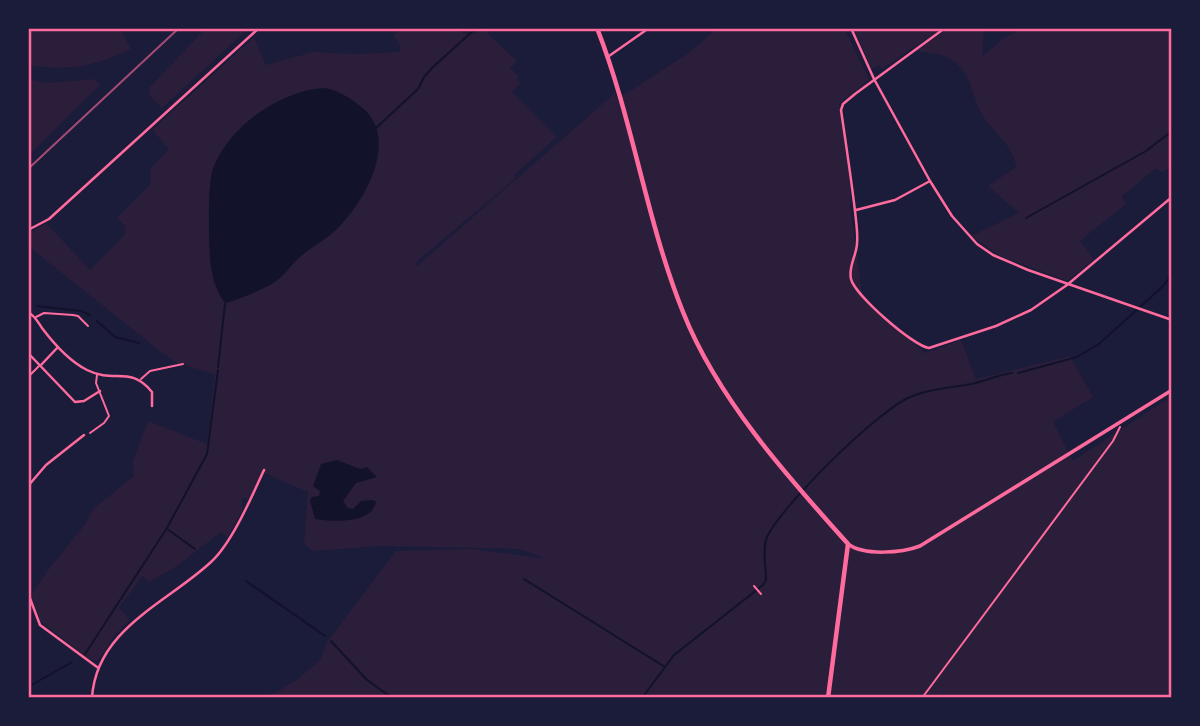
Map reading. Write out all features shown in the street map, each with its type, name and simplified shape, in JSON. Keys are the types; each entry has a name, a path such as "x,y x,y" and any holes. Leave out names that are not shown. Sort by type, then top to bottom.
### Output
{"main road":[{"path":"597,28 621,92 656,226 684,316 738,412 848,544 828,698"}],"street":[{"path":"28,230 49,219 259,28"},
{"path":"608,56 649,28"},
{"path":"851,28 874,79 930,181 952,216 981,247 1005,261 1067,285 1172,320"},
{"path":"944,28 874,79 844,104 841,110 858,244 850,267 850,278 855,289 911,339 922,347 929,348 996,326 1031,310 1067,285 1172,197"},
{"path":"855,210 895,200 930,181"},
{"path":"28,312 75,363 97,374 141,379 152,392 152,406"},
{"path":"35,317 44,313 73,315 78,316 88,326"},
{"path":"28,377 58,347"},
{"path":"28,353 75,402 84,401 100,391"},
{"path":"141,379 150,371 184,364"},
{"path":"90,433 109,416 96,383 97,374"},
{"path":"848,544 868,551 920,546 1172,390"},
{"path":"28,486 53,459 84,435"},
{"path":"92,698 97,667 118,638 139,617 212,562 251,501 264,470"},
{"path":"28,593 40,625 97,667"}],"path":[{"path":"922,698 1120,428"},
{"path":"754,586 761,594"}],"shaded area":[{"path":"28,28 120,28 131,49 106,60 81,66 55,68 28,65"},
{"path":"206,28 249,28 162,108 150,96 149,88"},
{"path":"400,28 453,28 468,35 477,33 482,28 517,61 510,68 519,77 517,79 520,83 512,92 557,137 515,174 516,178 415,263 417,266 615,93 616,97 629,92 687,54 718,28 844,28 869,79 839,104 849,164 851,216 863,300 925,353 961,340 976,379 1070,356 1093,397 1053,422 1073,461 1172,396 1172,698 266,698 298,679 320,660 327,642 396,551 473,549 546,559 520,549 379,546 313,551 304,544 308,492 264,473 252,498 242,498 242,511 227,537 221,532 177,566 149,582 143,576 119,607 130,620 113,637 96,661 89,659 41,622 31,596 86,523 94,508 134,476 133,461 148,421 207,444 215,374 177,363 156,348 28,246 28,234 46,223 90,270 125,234 125,226 117,218 151,184 150,169 169,149 152,130 254,37 266,65 313,52 399,52 401,46 393,36"},
{"path":"853,28 942,28 882,69 879,65 872,69"},
{"path":"949,28 984,29 982,56 1003,39 1023,28 1172,28 1172,165 1162,173 1156,168 1121,197 1127,203 1080,241 1094,259 1067,281 1000,256 971,236 1019,213 988,186 1016,167 1007,145 981,113 967,78 959,66 944,56 916,51"},
{"path":"28,79 48,83 94,79 100,85 28,156"},
{"path":"325,88 357,103 375,125 379,140 378,156 366,190 336,230 302,255 278,280 225,303 214,280 210,254 209,200 214,166 232,137 259,112 291,95"},
{"path":"337,460 360,469 367,467 377,477 356,483 343,501 348,508 353,509 361,501 376,502 373,509 359,518 341,521 315,519 310,501 312,497 319,496 320,491 313,486 321,464"}],"waterway":[{"path":"376,128 418,89 433,67 476,28"},
{"path":"1026,218 1146,151 1172,131"},
{"path":"1018,373 1077,357 1099,344 1172,275"},
{"path":"218,367 225,304"},
{"path":"37,306 81,311 90,315"},
{"path":"97,321 115,337 139,343"},
{"path":"85,654 167,528 207,454 218,370"},
{"path":"642,698 674,655 763,585 766,580 764,552 767,537 776,522 853,440 908,398 1012,373"},
{"path":"167,529 195,549"},
{"path":"524,579 665,667"},
{"path":"246,581 325,636"},
{"path":"331,641 366,679 392,698"},
{"path":"28,687 72,662"}],"railway":[{"path":"28,169 179,28"}]}
